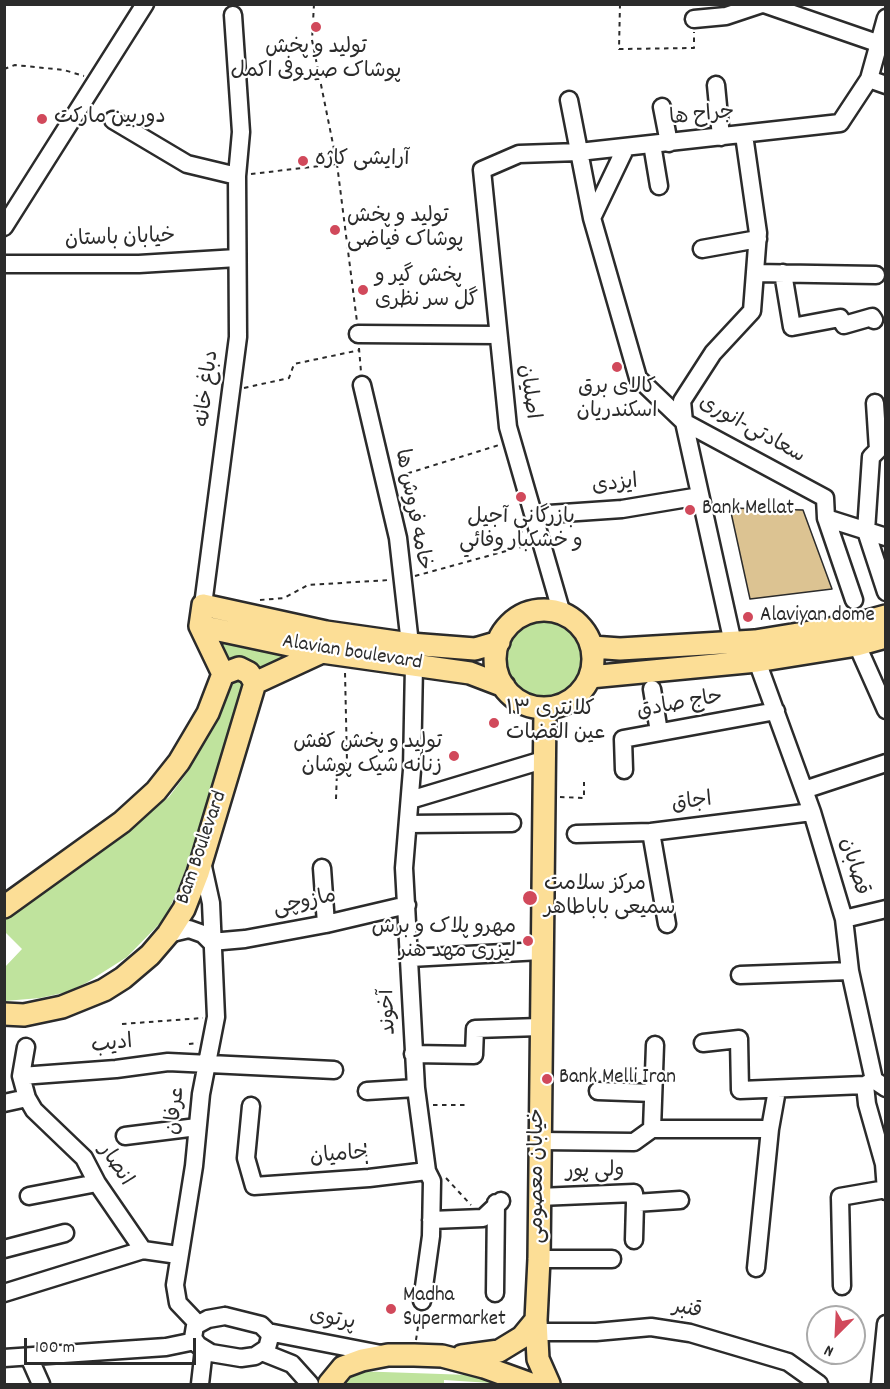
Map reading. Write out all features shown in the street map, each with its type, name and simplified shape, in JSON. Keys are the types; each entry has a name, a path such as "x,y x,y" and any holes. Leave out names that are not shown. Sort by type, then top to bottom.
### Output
{"main road":[{"path":"547,610 562,614 580,627 592,647 593,662 590,677 583,690 571,700 545,709 527,705 514,697 504,686 497,672 495,657 499,642 506,629 518,618 532,612 547,610"},
{"name":"Alavian boulevard","path":"202,616 410,644 475,649 499,642"},
{"name":"Alavian boulevard","path":"202,616 322,652 470,673 504,686"},
{"path":"4,907 122,822 156,791 194,740 208,713 223,674 202,616"},
{"path":"590,677 757,661 851,639 885,616"},
{"path":"592,647 620,649 885,637"},
{"path":"223,674 239,668 249,673 255,683 322,652"},
{"name":"Bam Boulevard","path":"4,1014 24,1015 62,1007 104,990 150,956 168,934 184,909 202,862 255,683"},
{"name":"خیابان معصومی","path":"545,709 539,1259 536,1326 538,1359 549,1384"},
{"path":"329,1384 342,1367 362,1360 388,1355 472,1356 499,1351 522,1338 536,1326"},
{"path":"442,1356 484,1367 531,1384"}],"street":[{"path":"4,227 145,4"},
{"path":"694,19 726,16 763,4 877,43"},
{"name":"دباغ خانه","path":"202,616 233,391 238,337 237,176 241,132 233,15"},
{"name":"جراح ها","path":"482,170 519,154 579,152 840,123 869,79 885,18"},
{"path":"869,79 885,85"},
{"path":"716,85 721,137"},
{"name":"سعادتی-انوری","path":"569,100 592,218 638,378 684,422 825,498 826,519"},
{"path":"659,186 662,107"},
{"path":"113,120 187,164 237,176"},
{"path":"733,643 684,422 682,401 713,353 752,311 758,239 744,135"},
{"path":"592,218 627,147"},
{"name":"اصلیان","path":"482,170 508,427 534,515 539,542 562,614"},
{"path":"702,249 758,239"},
{"name":"خیابان باستان","path":"4,264 139,264 237,258"},
{"path":"755,273 876,275"},
{"path":"783,273 792,327 840,318 844,325 872,317 874,320"},
{"path":"359,342 497,334"},
{"name":"خامه فروش ها","path":"362,385 398,538 410,644"},
{"path":"875,403 878,450 870,457 866,531 885,592"},
{"name":"ایزدی","path":"534,515 622,509 700,496"},
{"path":"826,519 885,537"},
{"path":"826,519 854,600"},
{"path":"851,639 885,707"},
{"name":"قصابان","path":"757,661 812,812 844,919 850,971 875,1084 867,1104 884,1164 885,1190"},
{"name":"آخوند","path":"414,665 410,800 404,868 416,1088 427,1171 432,1181 431,1220 422,1301"},
{"path":"652,689 659,732"},
{"name":"حاج صادق","path":"624,770 623,739 776,711"},
{"path":"410,800 543,760"},
{"path":"804,790 885,764"},
{"name":"اجاق","path":"576,834 651,832 812,812"},
{"path":"408,824 512,823"},
{"path":"651,832 667,924"},
{"name":"عرفان","path":"199,1338 178,1303 175,1285 194,1166 197,1126 216,1017 211,903 202,862"},
{"path":"322,868 326,924"},
{"name":"مازوچی","path":"211,942 245,939 326,924 407,905"},
{"path":"844,919 885,909"},
{"path":"168,934 189,929 203,934 211,942"},
{"path":"410,958 541,951"},
{"path":"740,975 850,971"},
{"path":"413,1054 474,1055 475,1029 540,1027"},
{"path":"703,1042 740,1039 740,1090 875,1084"},
{"path":"652,1129 655,1045"},
{"name":"انصار","path":"26,1047 21,1076 27,1098 34,1110 84,1158 97,1183 143,1250"},
{"name":"ادیب","path":"21,1076 116,1070 168,1062 334,1070"},
{"path":"367,1091 416,1088"},
{"path":"756,1268 770,1129 777,1090"},
{"path":"598,1091 653,1093"},
{"path":"4,1103 27,1098"},
{"name":"حامیان","path":"251,1106 246,1158 254,1186 369,1178 427,1171"},
{"path":"125,1136 197,1126"},
{"path":"539,1141 634,1142 652,1129 770,1129"},
{"path":"29,1196 97,1183"},
{"path":"842,1286 840,1197 885,1190"},
{"name":"ولی پور","path":"539,1197 634,1193 635,1203 680,1200"},
{"path":"431,1220 483,1218 501,1201 495,1293"},
{"path":"634,1240 635,1203"},
{"path":"4,1249 65,1233"},
{"path":"4,1293 143,1250 178,1255"},
{"path":"539,1259 612,1259"},
{"name":"پرتوی","path":"199,1338 208,1318 225,1317 251,1321 268,1332 388,1355"},
{"path":"880,1384 885,1324"},
{"name":"قنبر","path":"536,1326 596,1332 651,1327 690,1333 788,1362 819,1384"},
{"path":"268,1332 269,1343 262,1352 292,1364 310,1384"},
{"path":"199,1338 200,1384"},
{"name":"پرتوی","path":"4,1358 166,1347 199,1338 227,1357 241,1358 262,1352"},
{"path":"29,1357 40,1384"}],"path":[{"path":"314,4 312,40 337,164 359,342 362,385"},
{"path":"620,4 619,49 694,48 694,19"},
{"path":"4,69 15,65 64,70 98,81"},
{"path":"237,176 337,164"},
{"path":"233,391 289,378 294,364 359,342"},
{"path":"384,481 512,441"},
{"path":"284,598 309,585 402,579 539,542"},
{"path":"336,799 337,771 347,762 344,655"},
{"path":"543,797 584,798 584,782"},
{"path":"122,1024 216,1017"},
{"path":"418,1105 469,1105"},
{"path":"365,1143 369,1178"},
{"path":"446,1178 483,1218"},
{"path":"414,1355 422,1301"}],"green space":[{"path":"537,622 551,622 565,628 575,638 581,652 581,666 575,680 565,690 551,696 537,696 523,690 513,680 507,666 507,652 513,638 523,628"},
{"path":"220,638 286,654 260,670 244,659 228,661"},
{"path":"238,680 245,686 184,874 166,917 127,957 86,983 67,992 40,998 5,1001 5,967 22,949 5,932 5,920 169,797 189,770 234,682"},
{"path":"354,1371 499,1376 506,1384 444,1380 444,1384 342,1384"}],"building":[{"path":"730,508 803,510 832,589 750,599"}],"place":[{"name":"تولید و پخش پوشاک صیروفی اکمل","path":"316,27"},
{"name":"دوربین مارکت","path":"42,119"},
{"name":"آرایشی کاژه","path":"303,161"},
{"name":"تولید و پخش پوشاک فیاضی","path":"335,230"},
{"name":"پخش گیر و گل سر نظری","path":"363,290"},
{"name":"کالای برق اسکندریان","path":"617,367"},
{"name":"بازرگاني آجيل و خشكبار وفائي","path":"521,497"},
{"name":"Bank Mellat","path":"690,510"},
{"name":"Alaviyan dome","path":"748,617"},
{"name":"کلانتری ۱۳ عین القضات","path":"494,723"},
{"name":"تولید و پخش کفش زنانه شیک پوشان","path":"454,756"},
{"name":"مرکز سلامت سمیعی باباطاهر","path":"530,898"},
{"name":"مهرو پلاک و برش لیزری مهد هنر","path":"528,941"},
{"name":"Bank Melli Iran","path":"547,1079"},
{"name":"Madha Supermarket","path":"391,1309"}]}
